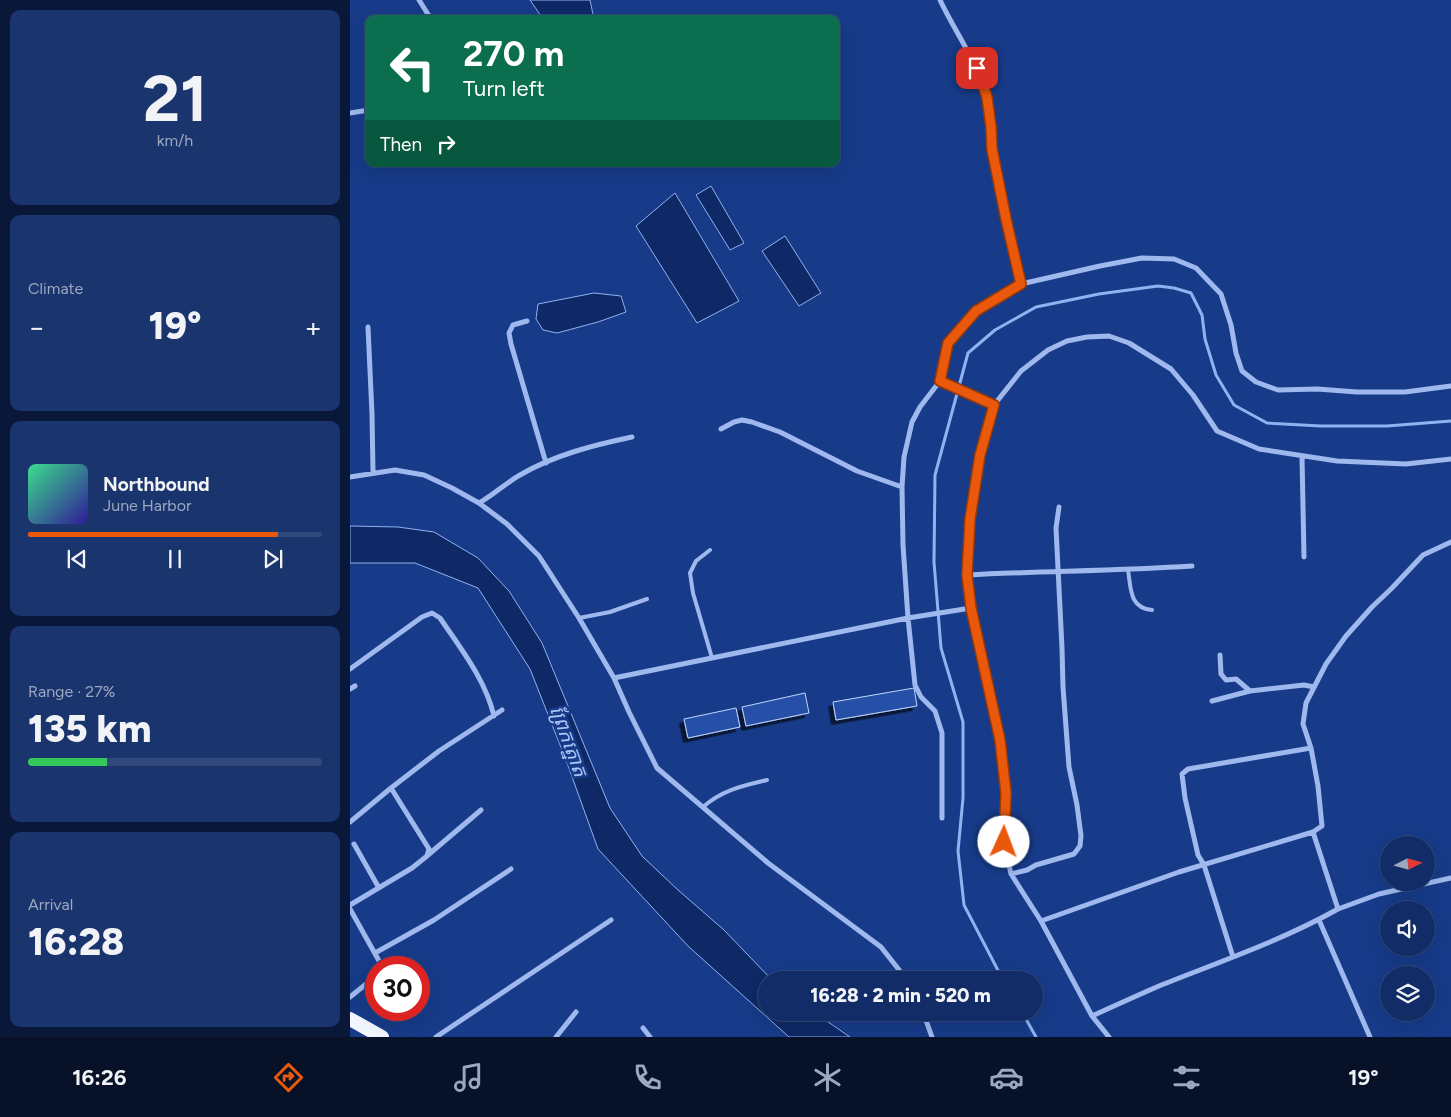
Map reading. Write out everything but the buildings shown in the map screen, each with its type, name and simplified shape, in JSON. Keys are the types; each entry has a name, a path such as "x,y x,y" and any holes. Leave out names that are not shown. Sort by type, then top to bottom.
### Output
{"highway":[{"path":"350,1019 382,1037"}],"street":[{"path":"419,0 428,15"},
{"path":"940,0 977,68 987,97 992,149 1021,284"},
{"path":"350,113 365,111"},
{"path":"942,818 942,733 936,711 921,697 915,685 903,545 902,487 904,457 912,422 920,407 940,381 948,343 976,311 1021,284 1142,258 1174,259 1196,268 1221,294 1242,371 1256,382 1278,390 1317,389 1357,392 1405,392 1451,386"},
{"path":"527,321 513,326 509,333 546,462"},
{"path":"368,327 373,472"},
{"path":"1108,1037 1092,1016 1041,921 1011,874 1004,842 1006,793 1000,740 971,608 967,575 970,519 980,455 994,405 1020,371 1048,350 1067,341 1087,337 1109,336 1129,343 1170,369 1193,395 1216,431 1259,449 1337,461 1396,463 1451,459"},
{"path":"940,381 994,405"},
{"path":"721,429 742,420 752,422 780,432 857,470 902,487"},
{"path":"479,503 521,474 546,462 599,444 632,437"},
{"path":"1302,456 1304,557"},
{"path":"350,477 395,470 424,475 479,503 507,524 539,556 579,618 614,678 628,712 657,768 768,863 881,947 901,971"},
{"path":"1011,874 1074,854 1080,846 1081,836 1077,805 1069,767 1063,687 1056,528 1059,507"},
{"path":"1041,921 1109,896 1313,832 1322,826 1318,786 1311,748 1303,724 1306,703 1326,664 1346,636 1372,607 1392,589 1423,555 1451,542"},
{"path":"967,575 1058,571 1084,572 1192,566"},
{"path":"614,678 908,618 971,608"},
{"path":"350,669 422,618 432,614 440,618 474,668 488,695 494,716"},
{"path":"1220,654 1221,674 1226,680 1236,679 1250,691"},
{"path":"1212,701 1250,691 1304,685 1314,687"},
{"path":"350,822 439,751 502,710"},
{"path":"1233,957 1204,865 1198,855 1185,798 1182,774 1188,770 1227,762 1311,748"},
{"path":"391,788 429,849 427,856"},
{"path":"350,905 412,868 481,810"},
{"path":"1313,832 1338,909"},
{"path":"354,844 379,888"},
{"path":"375,953 434,920 511,869"},
{"path":"1092,1016 1157,987 1320,920 1338,909 1378,894 1451,878"},
{"path":"350,910 377,956"},
{"path":"436,1037 612,920"},
{"path":"1320,920 1370,1037"},
{"path":"350,997 365,985"},
{"path":"556,1037 576,1012"},
{"path":"926,1021 932,1037"},
{"path":"643,1028 650,1037"}],"lane":[{"path":"710,550 696,561 690,573 693,593 712,658"},
{"path":"1128,570 1135,602 1144,609 1152,610"},
{"path":"579,618 610,612 648,599"},
{"path":"703,808 714,797 739,787 767,780"}],"water":[{"path":"530,0 590,0 593,15 540,15"},
{"path":"711,186 744,243 730,250 696,195"},
{"path":"675,193 739,301 697,323 636,226"},
{"path":"785,236 821,293 799,306 762,251"},
{"path":"594,293 621,296 626,312 557,333 543,330 536,319 538,304"},
{"name":"ព្រែកត្នោត","path":"350,526 398,527 434,532 478,558 509,591 542,643 610,808 642,856 724,930 763,971 758,971 758,1009 688,946 598,849 566,760 530,669 478,588 415,563 350,563"},
{"name":"ព្រែកត្នោត","path":"771,1021 827,1021 850,1037 789,1037"}],"waterway":[{"path":"998,971 964,905 958,851 963,798 963,722 941,648 934,562 935,475 968,353 995,330 1036,307 1099,294 1158,286 1174,288 1191,293 1202,315 1205,339 1216,375 1234,405 1267,423 1321,426 1387,426 1451,421"},
{"path":"1027,1021 1036,1037"}],"route":[{"path":"977,68 987,97 992,149 1021,284 976,311 948,343 940,381 994,405 980,455 970,519 967,575 971,608 1000,740 1006,793 1004,842"}]}
